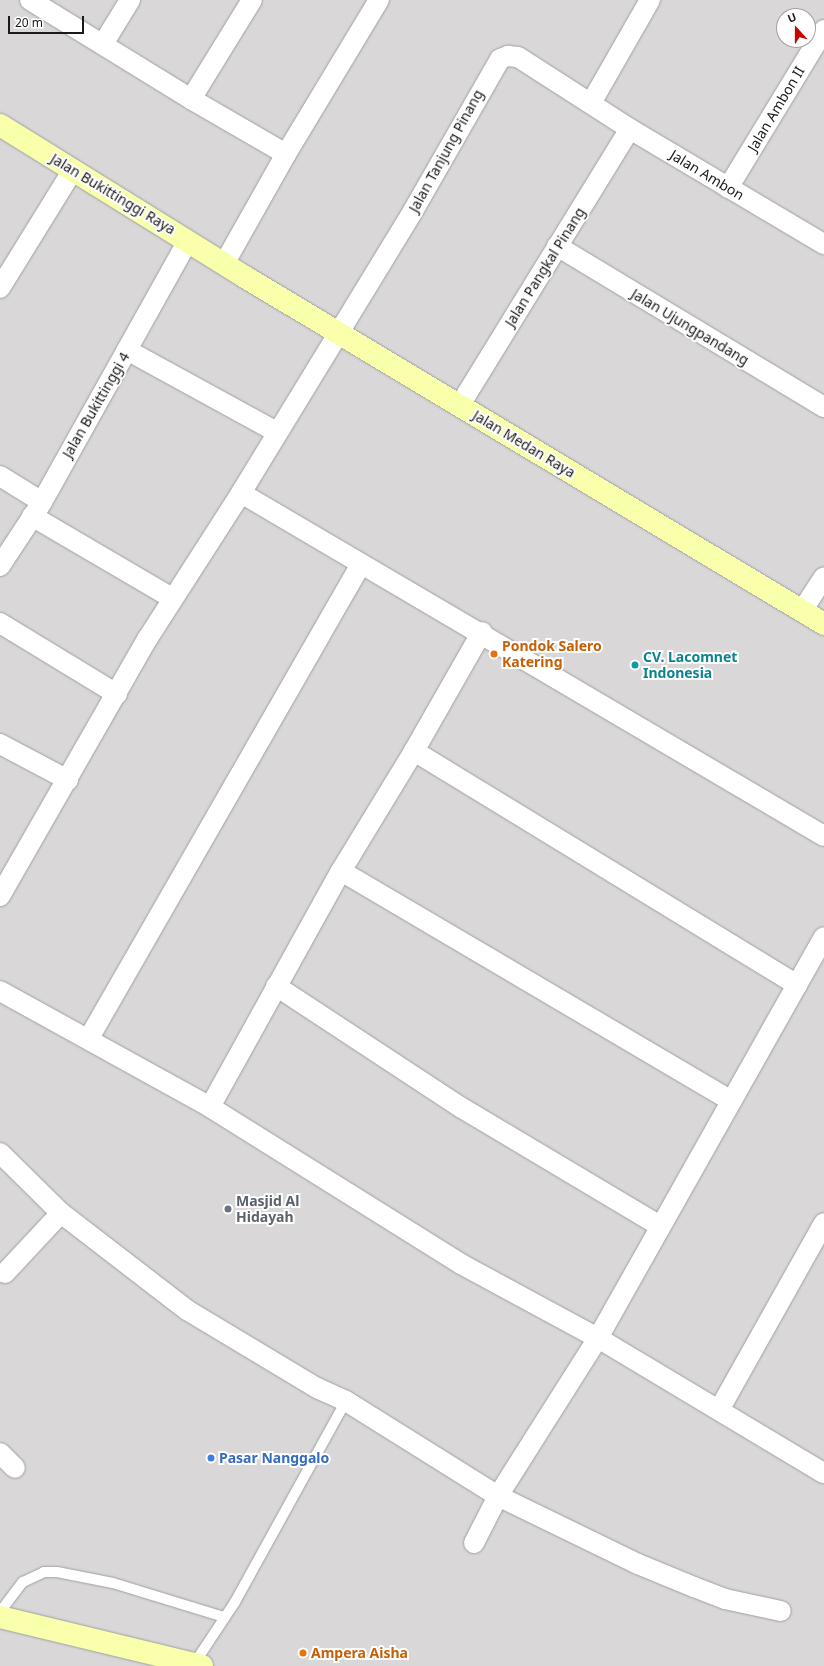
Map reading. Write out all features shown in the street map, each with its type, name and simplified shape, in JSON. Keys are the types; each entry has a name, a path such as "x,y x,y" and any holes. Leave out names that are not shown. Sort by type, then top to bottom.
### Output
{"street":[{"path":"30,0 191,99 286,154"},
{"path":"103,44 130,0"},
{"path":"191,99 252,0"},
{"path":"224,264 286,154 379,0"},
{"path":"591,103 650,0"},
{"name":"Jalan Ambon II","path":"728,188 824,30"},
{"name":"Jalan Tanjung Pinang","path":"337,332 413,211 500,59 508,56 518,58 591,103"},
{"name":"Jalan Ambon","path":"591,103 630,129 824,244"},
{"name":"Jalan Bukittinggi Raya","path":"0,125 224,264"},
{"name":"Jalan Pangkal Pinang","path":"460,405 630,129"},
{"path":"0,288 73,170"},
{"name":"Jalan Bukittinggi 4","path":"0,566 37,509 188,241"},
{"name":"Jalan Ujungpandang","path":"557,246 824,406"},
{"name":"Jalan Medan Raya","path":"224,264 824,624"},
{"path":"0,896 7,868 68,780 172,598 241,493 337,332"},
{"path":"127,350 276,432"},
{"path":"0,476 37,509 172,598"},
{"path":"241,493 361,564 482,632 824,836"},
{"path":"89,1038 361,564"},
{"path":"802,612 824,577"},
{"path":"0,623 117,694"},
{"path":"210,1107 276,986 341,872 414,751 482,632"},
{"path":"0,744 68,780"},
{"path":"414,751 797,985"},
{"path":"341,872 731,1101"},
{"path":"474,1543 498,1496 598,1338 824,937"},
{"path":"276,986 462,1108 660,1226"},
{"path":"0,991 89,1038 210,1107 461,1264 598,1338 824,1473"},
{"path":"0,1155 61,1213 187,1310 317,1388 346,1401 498,1496 638,1564 694,1587 725,1599 781,1611"},
{"path":"5,1273 61,1213"},
{"path":"719,1410 824,1223"},
{"path":"0,1453 15,1468"},
{"path":"0,1617 198,1665"}],"lane":[{"path":"198,1665 224,1617 235,1602 346,1401"},
{"path":"0,1612 23,1582 44,1572 57,1572 113,1583 224,1617"}],"shaded area":[{"path":"0,0 824,0 824,1666 0,1666"}],"place":[{"name":"Pondok Salero Katering","path":"494,654"},
{"name":"CV. Lacomnet Indonesia","path":"635,665"},
{"name":"Masjid Al Hidayah","path":"228,1209"},
{"name":"Pasar Nanggalo","path":"211,1458"},
{"name":"Ampera Aisha","path":"303,1653"}]}
